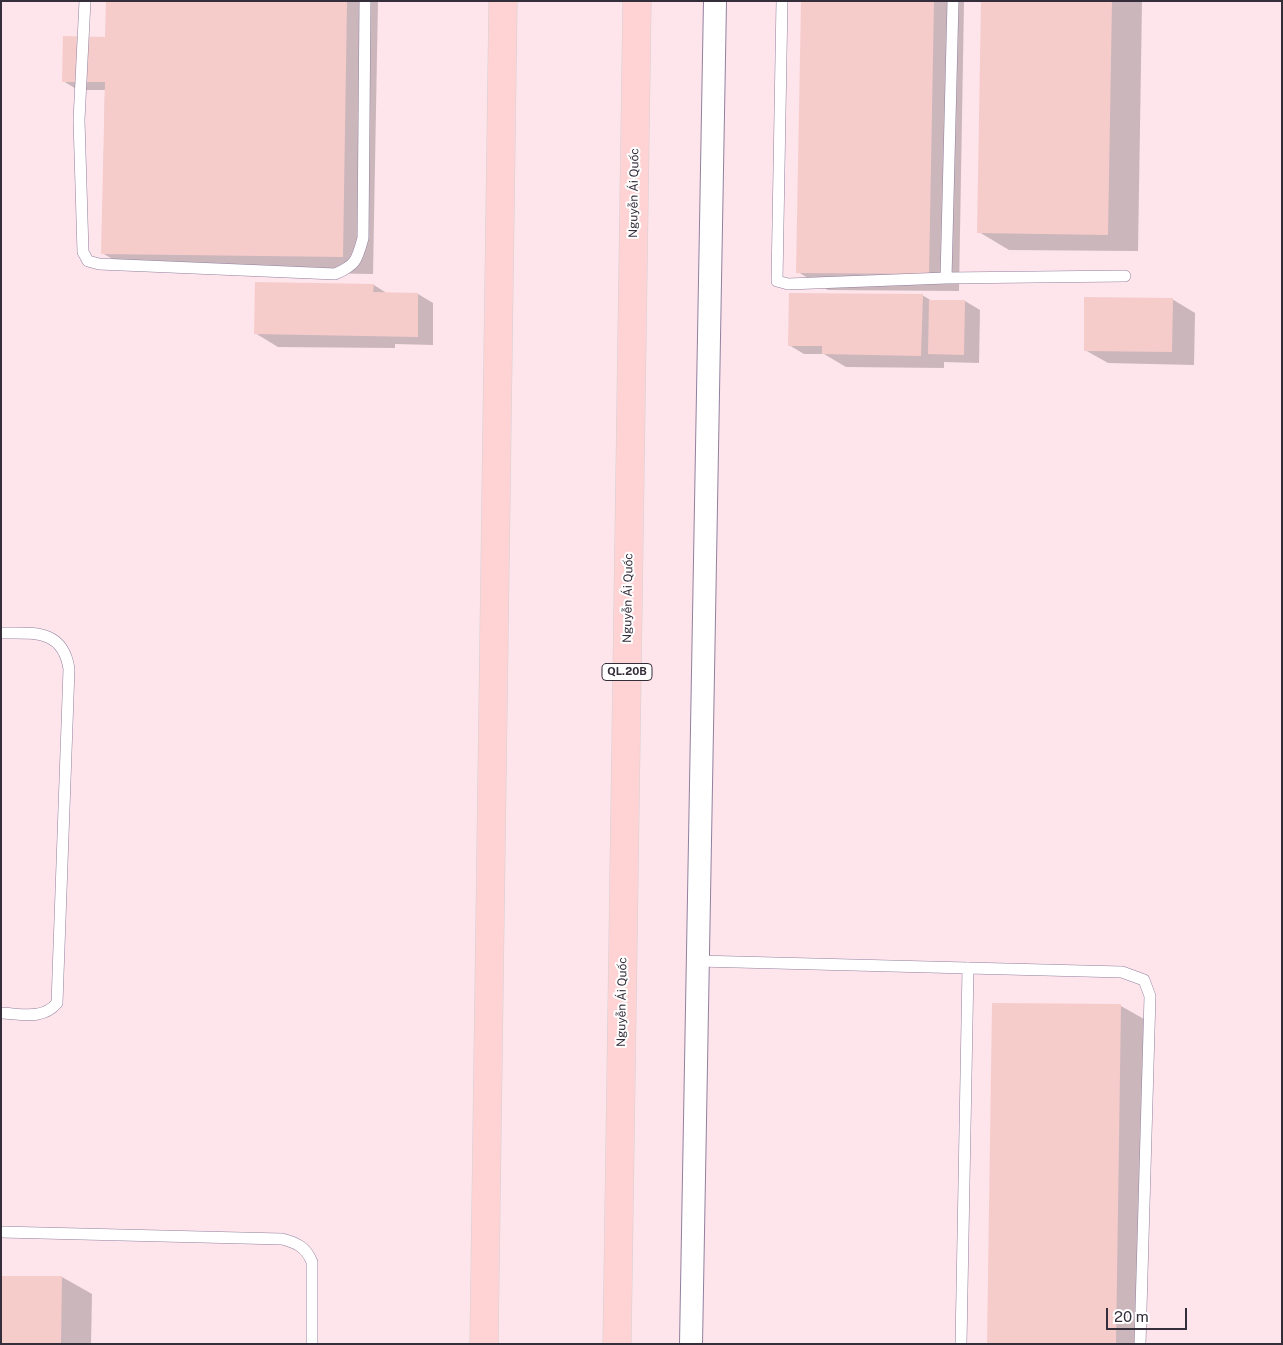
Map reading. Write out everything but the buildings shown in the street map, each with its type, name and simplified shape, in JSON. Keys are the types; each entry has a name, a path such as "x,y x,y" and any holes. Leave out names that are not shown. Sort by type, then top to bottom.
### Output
{"main road":[{"path":"484,1344 503,1"},
{"name":"Nguyễn Ái Quốc","path":"617,1344 637,1"}],"street":[{"path":"691,1344 715,1"}],"lane":[{"path":"85,1 79,120 83,252 88,261 99,264 335,274 351,267 358,257 363,238 365,1"},
{"path":"782,1 777,281 788,284 946,278 1125,276"},
{"path":"946,278 953,1"},
{"path":"1,633 36,633 58,642 67,654 69,669 57,1003 50,1012 37,1014 1,1012"},
{"path":"698,961 1122,972 1144,980 1150,996 1140,1344"},
{"path":"961,1344 968,968"},
{"path":"1,1232 282,1238 298,1243 307,1251 312,1262 312,1344"}],"shaded area":[{"path":"1,1 1282,1 1282,1344 1,1344"}]}
